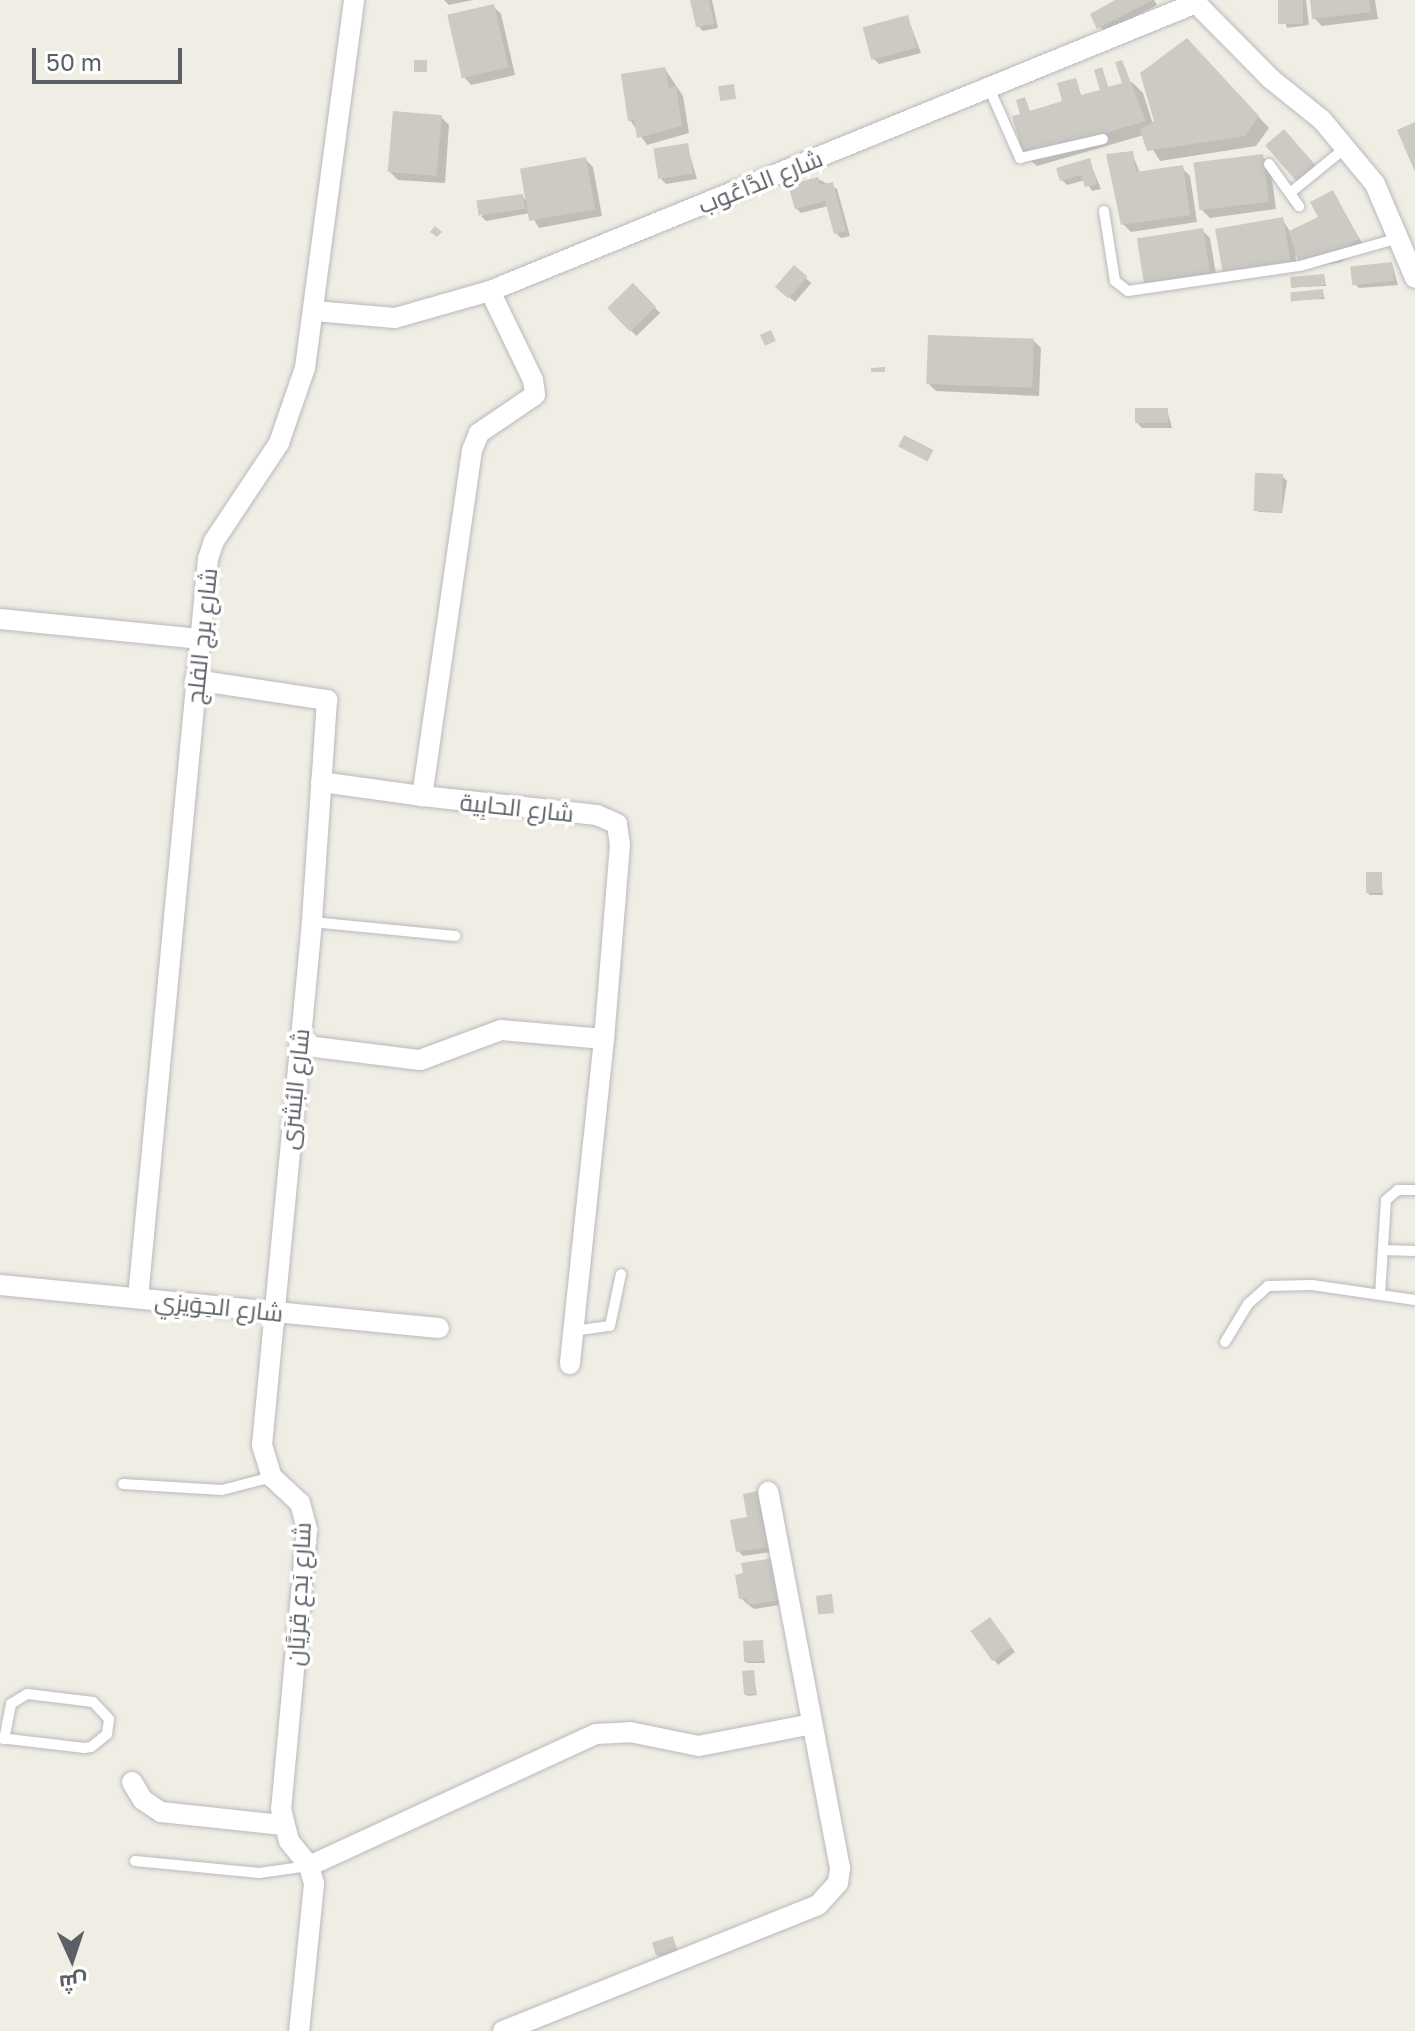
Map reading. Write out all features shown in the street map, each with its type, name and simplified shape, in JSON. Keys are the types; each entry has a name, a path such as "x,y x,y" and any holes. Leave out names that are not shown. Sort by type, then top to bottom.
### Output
{"street":[{"name":"شارع برج الفلج","path":"138,1298 199,639 214,541 279,443 305,368 354,0"},
{"name":"شارع الدَّاعُوب","path":"315,311 395,318 490,291 1195,2"},
{"path":"1195,2 1345,148 1375,184 1401,237 1415,278"},
{"path":"321,782 422,796 472,450 479,433 535,395 533,380 490,291"},
{"path":"0,619 199,639"},
{"name":"شارع البُشرَى","path":"195,680 327,700 312,922 271,1312 262,1445 272,1477"},
{"name":"شارع الحابِية","path":"422,796 597,815 617,824 620,845 604,1039 570,1364"},
{"path":"299,1045 420,1060 501,1030 604,1039"},
{"name":"شارع الحِوَيزِي","path":"0,1285 439,1328"},
{"name":"شارع بَدع قِرَيَّان","path":"272,1477 300,1503 307,1530 283,1825"},
{"path":"503,2031 830,1896 840,1868 768,1492"},
{"path":"309,1866 596,1734 630,1732 699,1746 812,1724"},
{"path":"132,1782 143,1800 161,1812 283,1825 309,1866 313,1902 299,2031"}],"lane":[{"path":"989,88 1020,158 1103,139"},
{"path":"1290,193 1345,148"},
{"path":"1269,164 1299,206"},
{"path":"1104,211 1113,276 1128,291 1300,266 1401,237"},
{"path":"312,922 455,936"},
{"path":"1380,1295 1386,1200 1398,1190 1415,1190"},
{"path":"1383,1250 1415,1251"},
{"path":"573,1331 610,1326 617,1314 621,1274"},
{"path":"1225,1342 1248,1304 1268,1286 1298,1283 1415,1300"},
{"path":"123,1484 222,1490 272,1477"},
{"path":"27,1694 93,1702 109,1719 103,1740 91,1747 2,1739 11,1704 27,1694"},
{"path":"135,1861 259,1873 309,1866"}],"building":[{"path":"690,0 709,0 714,24 696,27"},
{"path":"1115,0 1153,0 1097,29 1090,14"},
{"path":"1278,0 1303,0 1303,24 1278,24"},
{"path":"1310,0 1369,0 1371,12 1312,19"},
{"path":"494,4 509,67 462,78 447,15"},
{"path":"908,15 917,48 871,60 863,27"},
{"path":"1187,38 1259,116 1245,136 1147,151 1140,130 1154,121 1140,73"},
{"path":"414,60 427,60 427,72 414,72"},
{"path":"1122,60 1146,121 1024,157 1012,116 1020,114 1016,100 1025,97 1030,111 1062,101 1057,83 1076,78 1081,95 1100,90 1094,70 1102,67 1108,87 1122,83 1115,62"},
{"path":"665,67 669,88 676,86 682,126 637,138 634,120 628,121 621,74"},
{"path":"734,84 736,99 720,101 718,86"},
{"path":"393,111 442,115 436,176 388,172"},
{"path":"1415,122 1415,172 1397,130"},
{"path":"1284,129 1318,168 1299,185 1265,145"},
{"path":"688,143 693,174 658,179 653,148"},
{"path":"1133,151 1136,172 1183,165 1190,215 1121,225 1106,154"},
{"path":"1263,154 1269,202 1199,210 1194,163"},
{"path":"586,157 595,209 529,221 520,169"},
{"path":"1090,158 1097,184 1085,187 1081,175 1060,181 1056,168"},
{"path":"818,177 820,185 833,182 846,231 834,234 825,201 795,209 788,185"},
{"path":"1333,190 1359,239 1333,255 1298,261 1289,231 1318,217 1310,202"},
{"path":"523,194 525,209 479,215 476,201"},
{"path":"1283,217 1291,262 1223,274 1215,229"},
{"path":"435,226 442,232 437,237 430,232"},
{"path":"1203,228 1210,273 1144,284 1137,238"},
{"path":"1392,262 1394,281 1352,285 1350,266"},
{"path":"794,265 808,277 789,299 775,287"},
{"path":"1324,274 1325,285 1291,288 1290,277"},
{"path":"633,283 656,307 630,332 607,308"},
{"path":"1323,289 1324,298 1291,301 1290,292"},
{"path":"771,330 776,341 765,346 760,335"},
{"path":"928,335 1034,339 1032,388 926,384"},
{"path":"885,367 885,372 871,372 871,368"},
{"path":"1135,408 1168,408 1168,423 1135,423"},
{"path":"904,435 933,450 928,462 898,447"},
{"path":"1255,473 1283,474 1282,512 1254,511"},
{"path":"1366,872 1382,872 1382,893 1366,893"},
{"path":"758,1491 768,1547 736,1552 730,1520 747,1517 743,1494"},
{"path":"774,1558 781,1600 748,1605 746,1598 739,1599 735,1575 743,1573 741,1563"},
{"path":"832,1594 834,1613 818,1615 816,1596"},
{"path":"990,1617 1012,1647 992,1661 971,1631"},
{"path":"763,1640 764,1661 744,1662 743,1641"},
{"path":"754,1670 756,1694 744,1695 742,1671"},
{"path":"673,1936 677,1949 656,1956 652,1942"}]}
